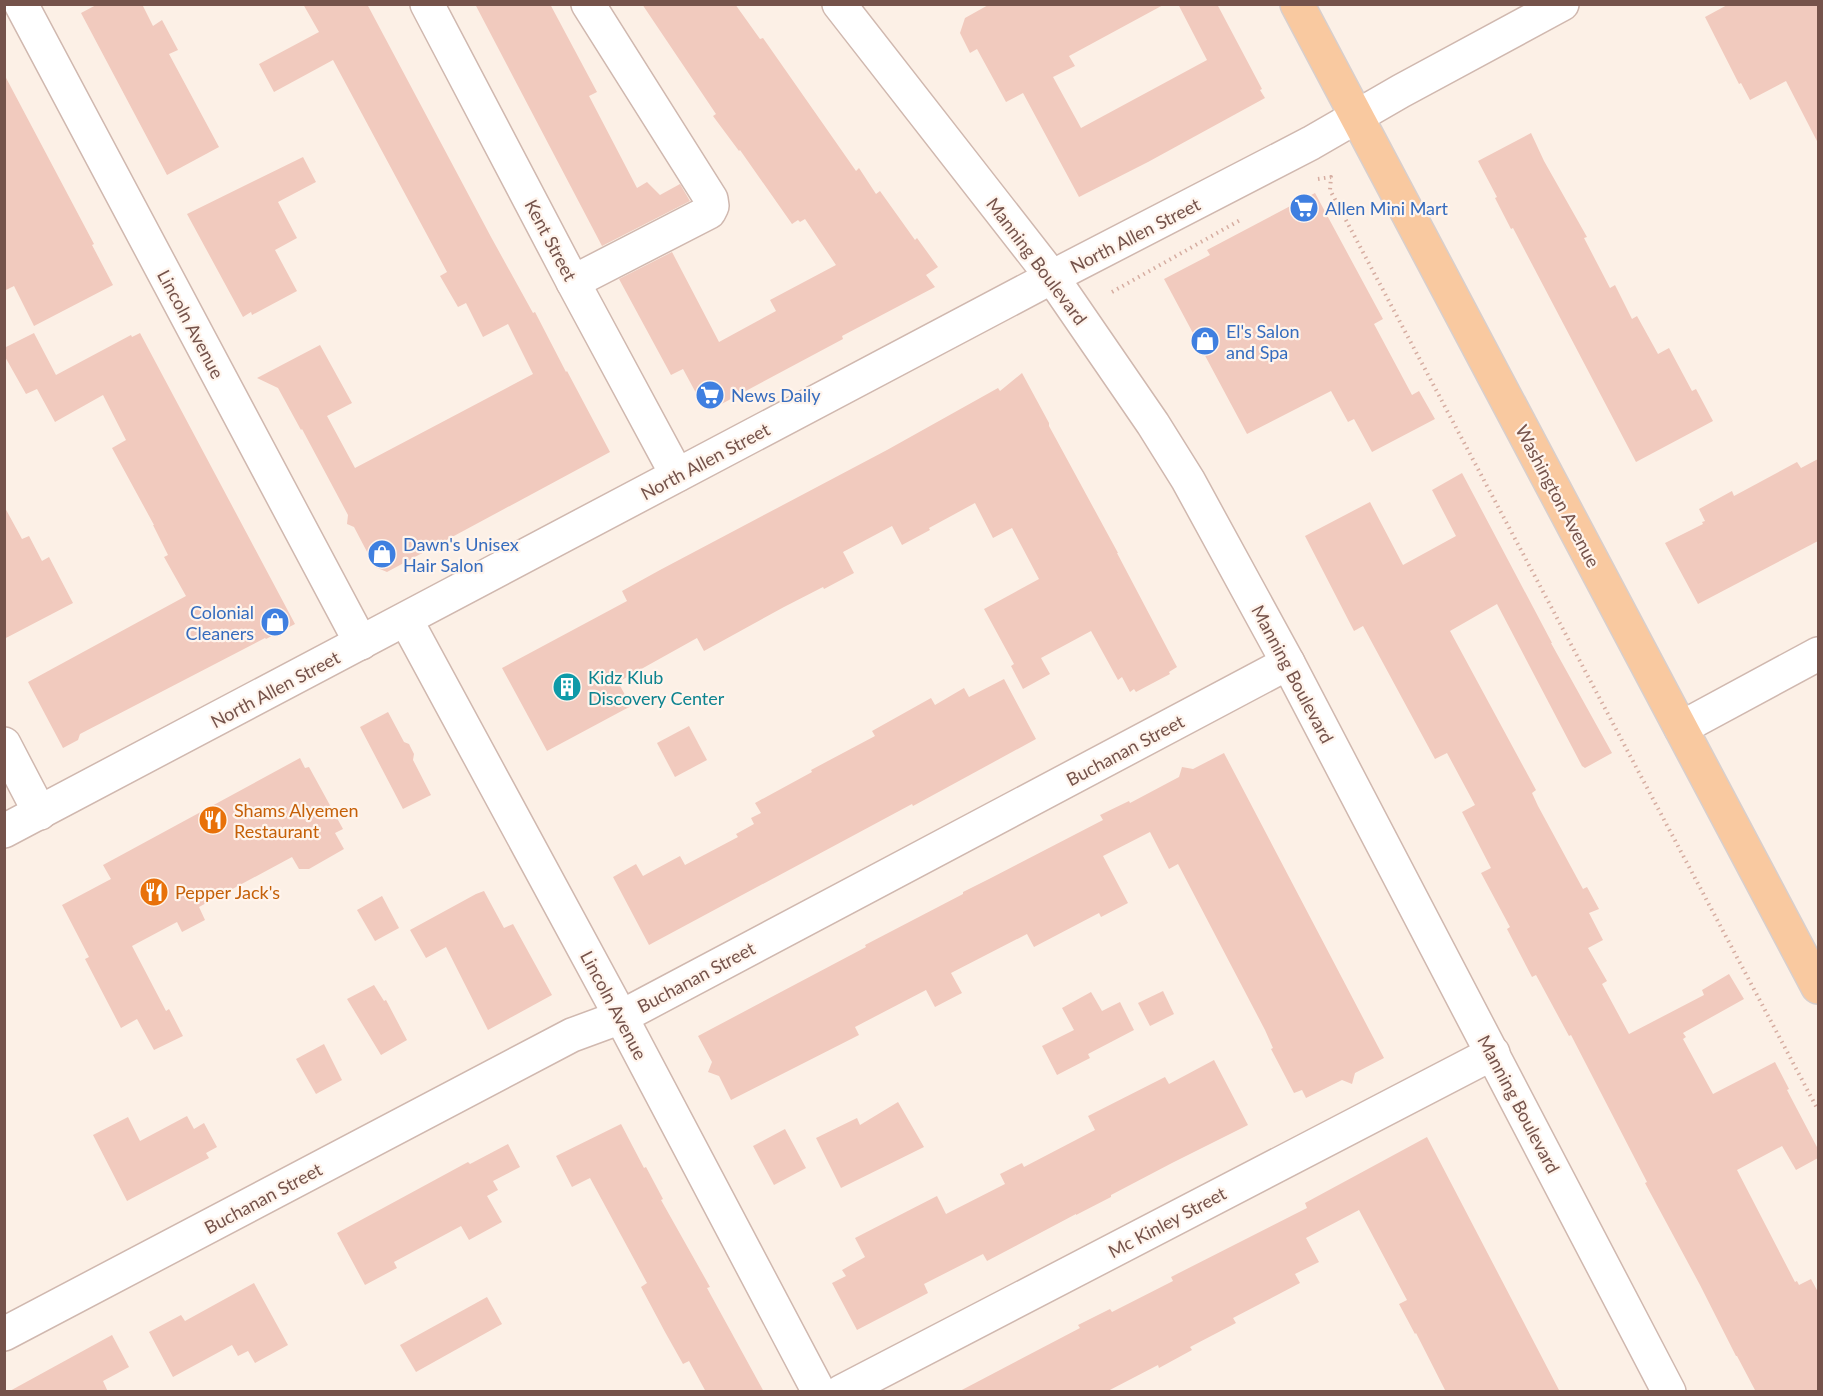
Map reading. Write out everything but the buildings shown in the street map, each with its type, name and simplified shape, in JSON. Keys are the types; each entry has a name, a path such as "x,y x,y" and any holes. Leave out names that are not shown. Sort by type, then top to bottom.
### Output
{"main road":[{"name":"Washington Avenue","path":"1297,4 1818,987"}],"street":[{"name":"Lincoln Avenue","path":"21,4 361,644"},
{"name":"Kent Street","path":"427,4 677,475"},
{"path":"573,282 709,212 712,206 711,199 588,4"},
{"name":"Manning Boulevard","path":"839,4 1052,277 1153,424 1188,480 1288,663 1669,1392"},
{"name":"North Allen Street","path":"4,831 1052,277 1311,143 1562,4"},
{"name":"Lincoln Avenue","path":"406,620 621,1017 819,1392"},
{"path":"1681,728 1818,654"},
{"name":"Buchanan Street","path":"4,1334 572,1035 621,1017 1288,663"},
{"path":"4,744 40,813"},
{"name":"Mc Kinley Street","path":"841,1392 1493,1053"}],"path":[{"path":"1311,180 1331,177 1330,190 1818,1110"},
{"path":"1112,292 1251,214"}],"place":[{"name":"Allen Mini Mart","path":"1304,208"},
{"name":"El's Salon and Spa","path":"1205,341"},
{"name":"News Daily","path":"710,395"},
{"name":"Dawn's Unisex Hair Salon","path":"382,554"},
{"name":"Colonial Cleaners","path":"275,622"},
{"name":"Kidz Klub Discovery Center","path":"567,687"},
{"name":"Shams Alyemen Restaurant","path":"213,820"},
{"name":"Pepper Jack's","path":"154,892"}]}
